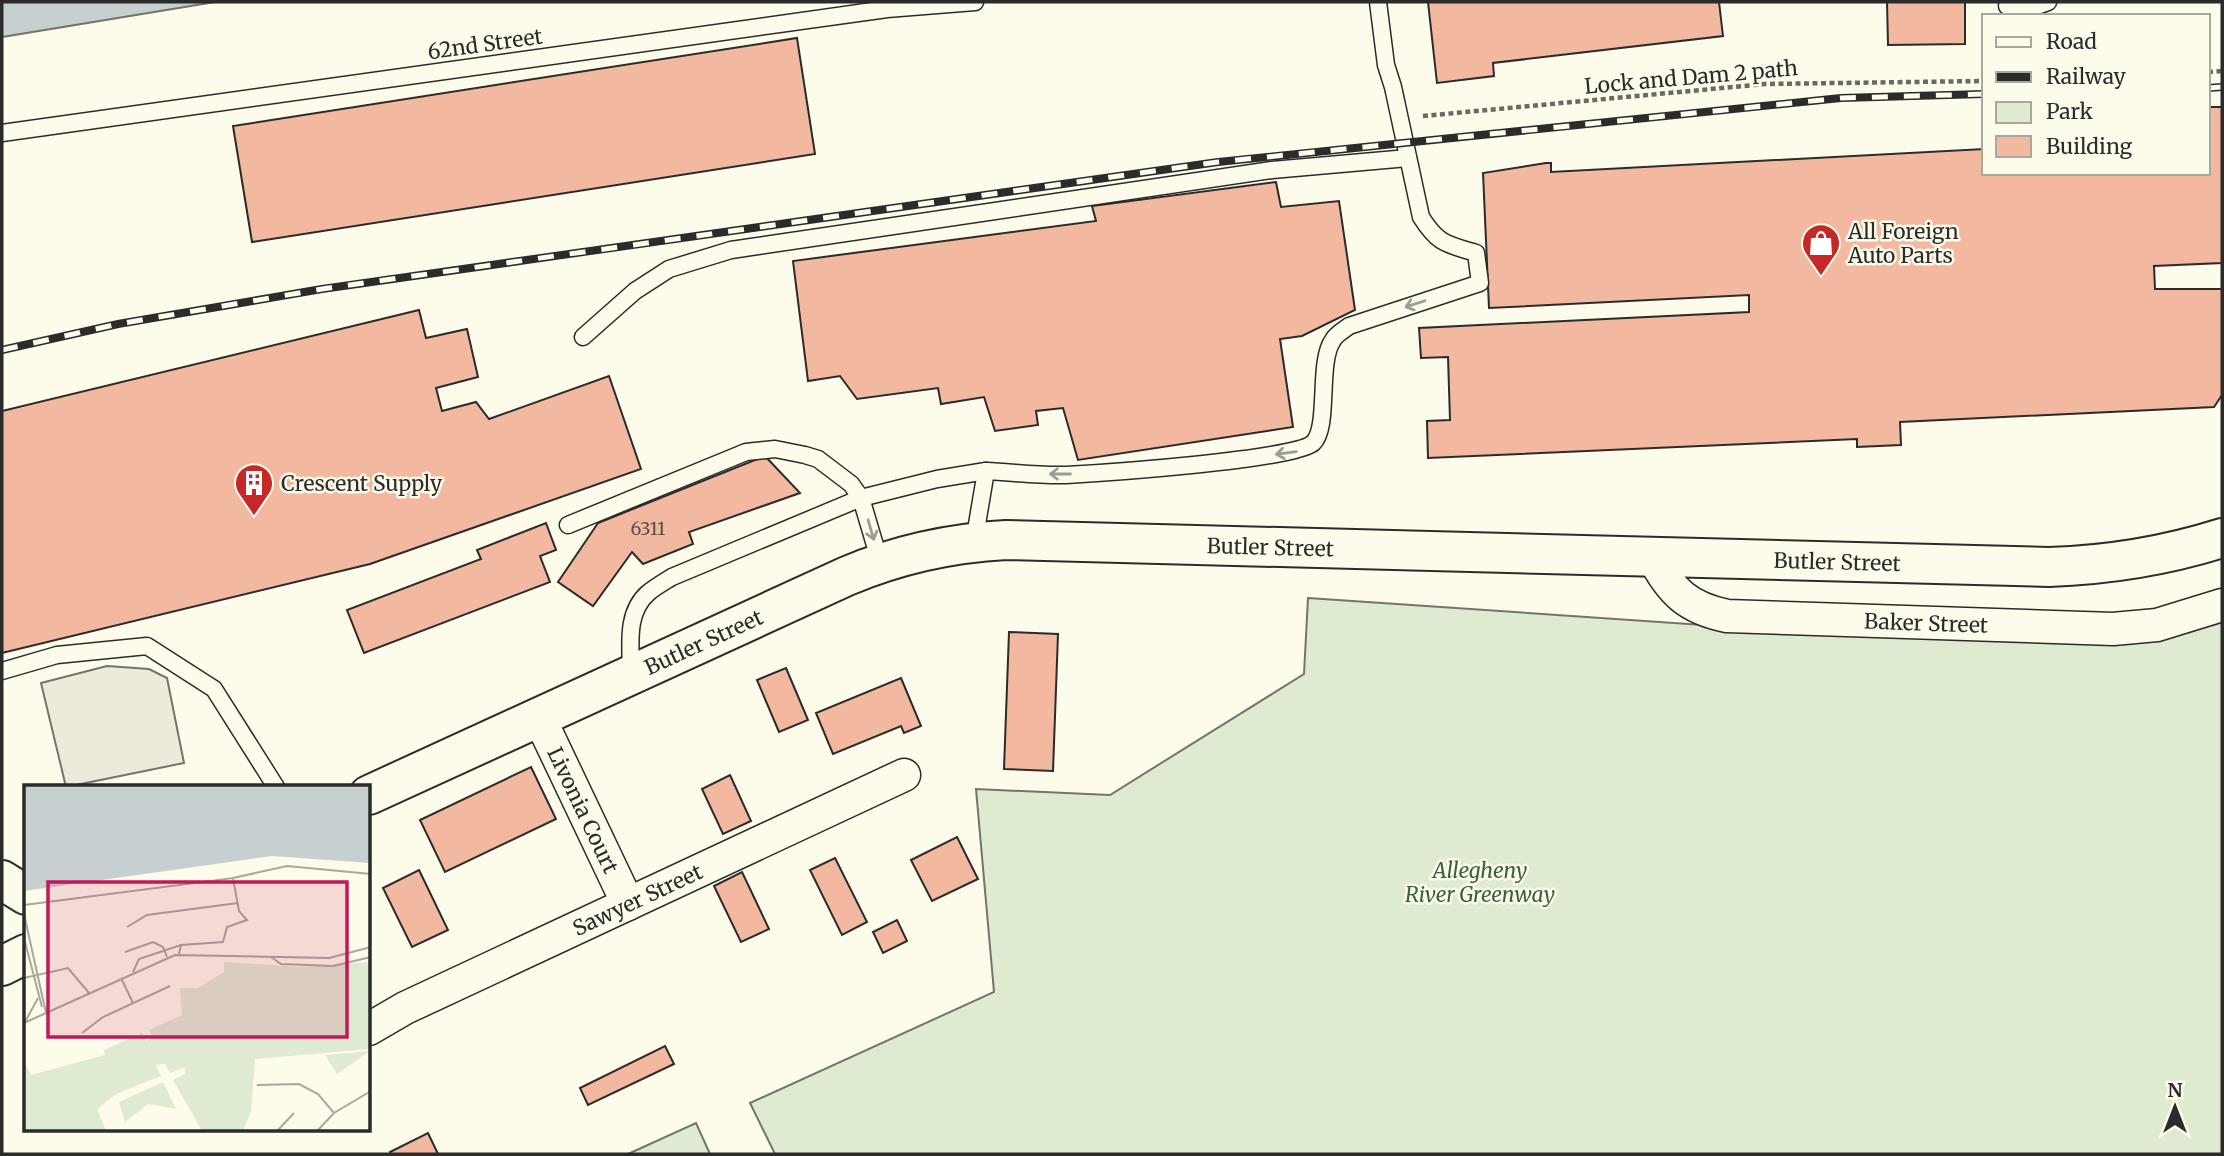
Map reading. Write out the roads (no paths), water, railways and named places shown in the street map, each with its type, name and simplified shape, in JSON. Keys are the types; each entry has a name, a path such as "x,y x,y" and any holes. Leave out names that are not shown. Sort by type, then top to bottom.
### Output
{"highway":[{"name":"Butler Street","path":"371,794 880,562 912,552 974,542 1006,540 2060,566 2121,562 2222,538"},
{"path":"2,966 24,955"}],"street":[{"name":"Baker Street","path":"1653,557 1674,590 1689,603 1708,612 1727,616 2113,629 2157,625 2222,605"},
{"name":"Livonia Court","path":"539,717 628,904"},
{"name":"Sawyer Street","path":"371,1028 405,1008 904,775"}],"lane":[{"name":"62nd Street","path":"2,133 887,9 975,2"},
{"path":"631,674 634,611 646,594 672,576 861,498 937,479 986,471 1063,475 1219,462 1298,452 1314,443 1320,429 1325,368 1332,340 1349,326 1480,283 1476,253 1439,240 1432,235 1421,217 1394,87 1386,65 1378,2"},
{"path":"2007,6 2037,6 2048,2"},
{"path":"583,337 635,291 668,269 731,250 1272,170 1408,158"},
{"path":"568,525 746,452 775,449 818,459 851,484 861,498 880,562"},
{"path":"974,542 986,471"},
{"path":"2,671 57,656 147,646 214,689 275,785"}],"railway":[{"path":"2210,88 2222,87"},
{"path":"2,350 118,324 322,289 1218,162 1841,98 1982,94"}],"place":[{"name":"All Foreign Auto Parts","path":"1821,277"},
{"name":"Crescent Supply","path":"254,517"}],"park label":[{"name":"Allegheny River Greenway","path":"1480,882"}]}
